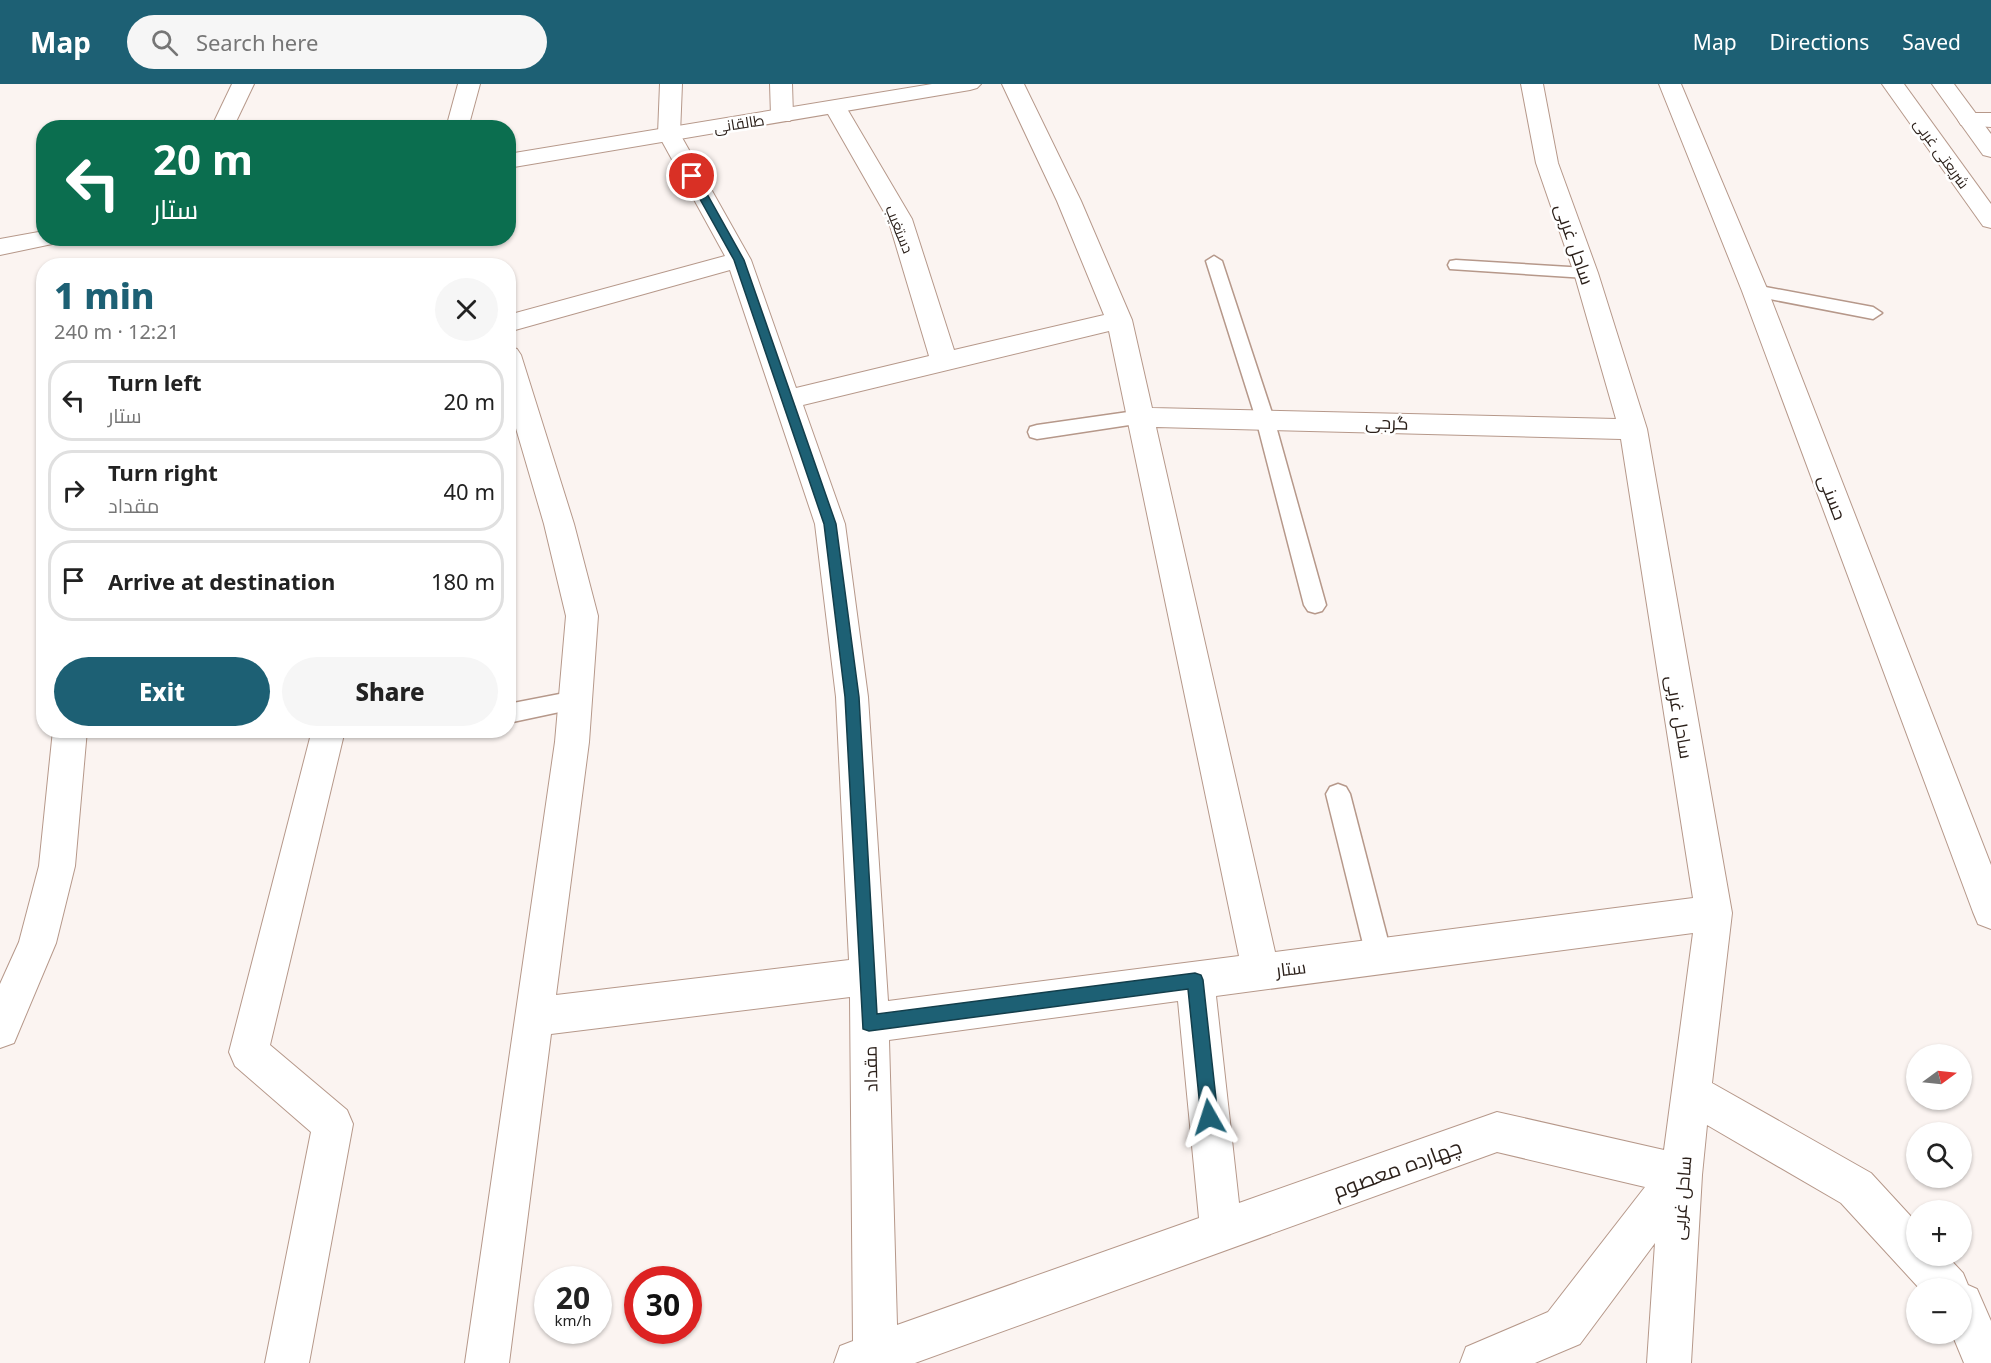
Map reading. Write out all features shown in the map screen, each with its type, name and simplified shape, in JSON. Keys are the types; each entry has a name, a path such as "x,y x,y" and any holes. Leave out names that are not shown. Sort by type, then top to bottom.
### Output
{"street":[{"path":"226,120 243,84"},
{"path":"459,120 469,84"},
{"path":"669,134 671,84"},
{"path":"781,84 782,116"},
{"path":"1013,84 1069,201 1119,320 1142,417 1163,526 1261,972"},
{"name":"ساحل غربی","path":"1532,84 1547,163 1586,273 1633,429 1714,913 1681,1175 1670,1363"},
{"name":"حسنی","path":"1670,84 1755,291 1991,912"},
{"name":"شریعتی غربی","path":"1893,84 1991,221"},
{"path":"1943,84 1991,150"},
{"name":"طالقانی","path":"516,160 959,85"},
{"name":"دستغیب","path":"835,107 900,219 944,361"},
{"path":"1969,120 1991,120"},
{"name":"مقداد","path":"669,134 739,260 830,524 852,697 869,976 865,1359"},
{"path":"0,247 36,240"},
{"path":"516,322 739,260"},
{"path":"788,399 1119,320"},
{"path":"487,1363 575,700 582,616 559,524 516,382"},
{"name":"گرجی","path":"1142,417 1633,429"},
{"path":"0,1029 37,943 57,866 69,738"},
{"path":"287,1363 333,1124 249,1052 327,738"},
{"name":"ستار","path":"869,1023 1714,913"},
{"path":"534,1017 869,976"},
{"path":"1195,980 1221,1231"},
{"path":"1692,1094 1856,1188 1906,1243"},
{"name":"چهارده معصوم","path":"865,1359 1497,1132 1681,1175"},
{"path":"1482,1363 1564,1328 1681,1175"},
{"path":"1927,1266 1939,1278"},
{"path":"1972,1329 1986,1363"}],"lane":[{"path":"1214,261 1265,419 1315,605"},
{"path":"1455,265 1586,273"},
{"path":"1755,291 1873,313"},
{"path":"1037,432 1142,417"},
{"path":"516,712 575,700"},
{"path":"1338,794 1379,956"}],"route":[{"path":"692,176 739,260 830,524 852,697 869,976 869,1023 1195,980 1209,1117"}]}
